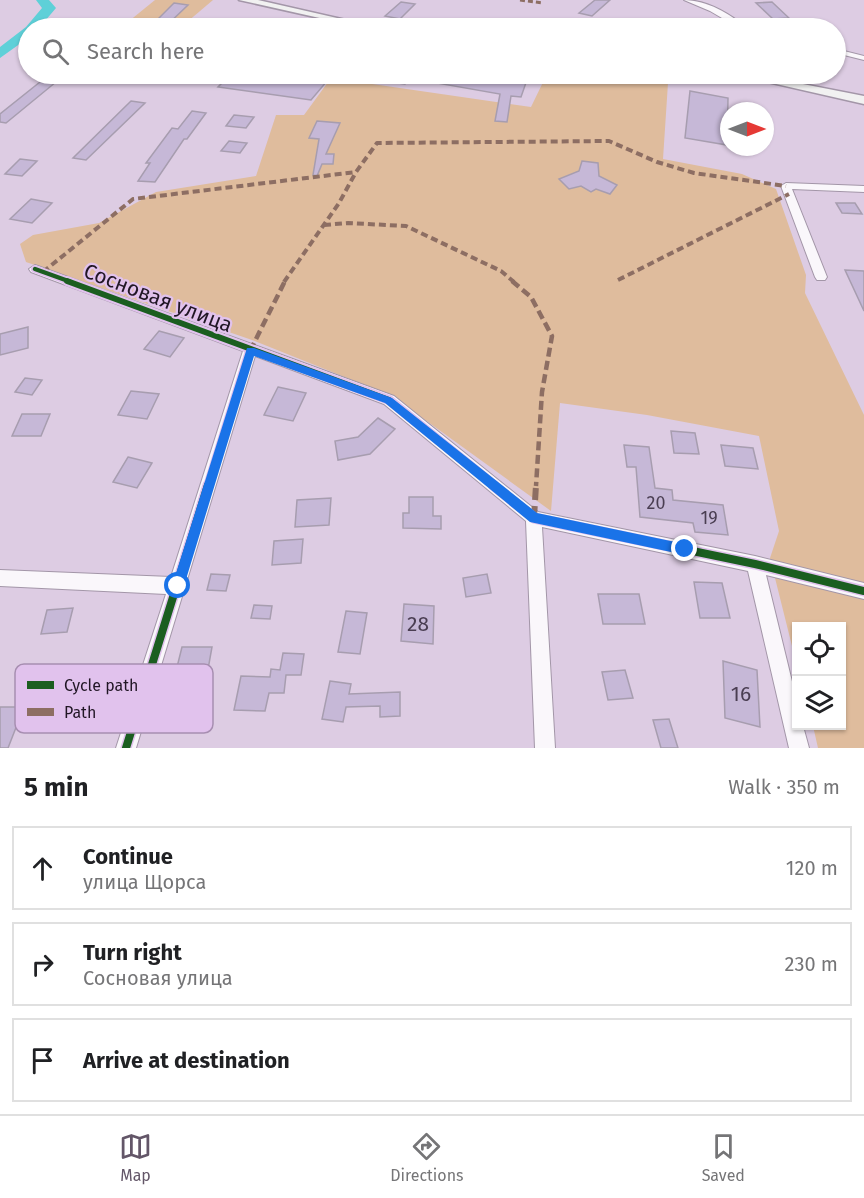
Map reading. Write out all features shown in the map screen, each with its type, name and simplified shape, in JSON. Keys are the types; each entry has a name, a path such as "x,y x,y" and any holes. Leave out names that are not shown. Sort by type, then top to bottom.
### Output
{"street":[{"path":"244,0 329,18"},
{"path":"688,0 713,9 727,18"},
{"path":"846,54 864,58"},
{"path":"786,84 864,100"},
{"path":"821,277 786,186 864,189"},
{"name":"Сосновая улица","path":"35,269 250,351 389,400 534,518 755,564 864,591"},
{"path":"153,664 250,351"},
{"path":"534,518 545,748"},
{"path":"755,564 799,748"},
{"path":"0,578 178,586"},
{"path":"126,748 131,733"}],"shaded area":[{"path":"155,0 213,0 192,18 133,18"},
{"path":"327,84 372,84 531,107 542,84 668,84 663,159 742,174 776,189 806,275 805,293 864,415 864,748 818,748 814,730 846,730 846,622 792,622 792,646 770,558 779,531 759,436 647,415 560,403 551,511 392,396 252,340 26,262 20,244 33,235 99,223 156,192 256,176 276,115 304,115"}],"building":[{"path":"595,0 610,0 592,16 579,13"},
{"path":"401,2 415,4 401,18 385,16"},
{"path":"772,2 789,18 772,18 756,3"},
{"path":"174,3 188,5 174,18 159,18"},
{"path":"38,84 54,84 6,123 0,122 0,114"},
{"path":"221,84 325,84 311,100 218,87"},
{"path":"443,84 526,84 521,97 511,96 507,122 495,121 500,94"},
{"path":"690,91 728,98 728,102 720,102 720,144 685,138"},
{"path":"131,101 145,103 86,160 73,158"},
{"path":"192,111 206,113 187,139 184,139 155,182 138,181 150,163 146,163 172,128 178,129"},
{"path":"234,115 254,117 246,128 226,126"},
{"path":"317,121 340,123 326,154 334,154 333,164 322,164 317,176 313,175 319,139 309,138"},
{"path":"229,141 247,143 240,153 221,151"},
{"path":"20,159 37,161 22,176 5,174"},
{"path":"582,161 598,163 599,176 617,185 610,194 596,189 591,192 581,186 569,189 559,179 579,171"},
{"path":"31,199 52,203 32,223 10,219"},
{"path":"836,203 855,203 862,214 842,213"},
{"path":"845,270 864,271 864,311"},
{"path":"28,327 28,348 0,355 0,334"},
{"path":"159,331 184,338 170,357 144,349"},
{"path":"25,378 42,380 32,395 15,392"},
{"path":"278,387 306,393 293,421 264,415"},
{"path":"131,391 159,394 147,419 118,415"},
{"path":"22,414 50,414 41,436 12,436"},
{"path":"378,418 395,429 370,454 338,460 335,441 358,437"},
{"path":"671,431 695,433 699,454 674,453"},
{"path":"624,445 649,447 655,488 672,490 673,500 723,505 728,535 695,532 693,523 640,517 636,467 627,467"},
{"path":"721,445 753,448 758,469 725,466"},
{"path":"128,457 152,463 137,488 113,482"},
{"path":"409,497 433,497 433,516 441,516 441,529 403,528 403,513 409,513"},
{"path":"331,498 329,525 295,527 297,500"},
{"path":"303,539 301,563 272,565 274,541"},
{"path":"211,574 230,575 226,591 207,590"},
{"path":"487,574 491,593 466,597 463,578"},
{"path":"694,582 722,583 730,618 700,618"},
{"path":"598,594 639,594 645,624 603,624"},
{"path":"404,604 434,606 433,644 401,641"},
{"path":"254,605 272,606 270,619 251,618"},
{"path":"73,608 67,632 41,634 47,610"},
{"path":"346,611 367,613 360,654 338,652"},
{"path":"182,647 212,647 209,664 178,664"},
{"path":"283,653 304,654 301,675 286,675 284,693 269,693 265,711 234,710 241,676 270,677 271,669 280,670"},
{"path":"723,661 757,670 760,727 725,718"},
{"path":"625,670 633,698 608,700 602,672"},
{"path":"330,681 351,684 349,694 400,692 400,716 380,717 380,706 346,707 343,722 322,719"},
{"path":"0,707 15,707 15,730 8,748 0,748"},
{"path":"669,719 678,748 661,748 653,720"}],"waterway":[{"path":"40,18 49,8 42,0"},
{"path":"0,54 18,39"}],"marked path":[{"path":"520,0 543,3"},
{"path":"43,272 88,238 133,199 356,172 377,143 609,141 657,162 694,173 786,186"},
{"path":"250,351 288,275 339,203 356,172"},
{"path":"618,280 789,194"},
{"path":"324,225 348,223 406,226 501,271 531,297 552,336 542,392 534,518"}],"cycle path":[{"path":"35,269 389,400 534,518 755,564 864,591"},
{"path":"152,664 250,351"},
{"path":"126,748 131,733"}],"route":[{"path":"178,586 250,351 389,400 534,518 685,549"}]}
